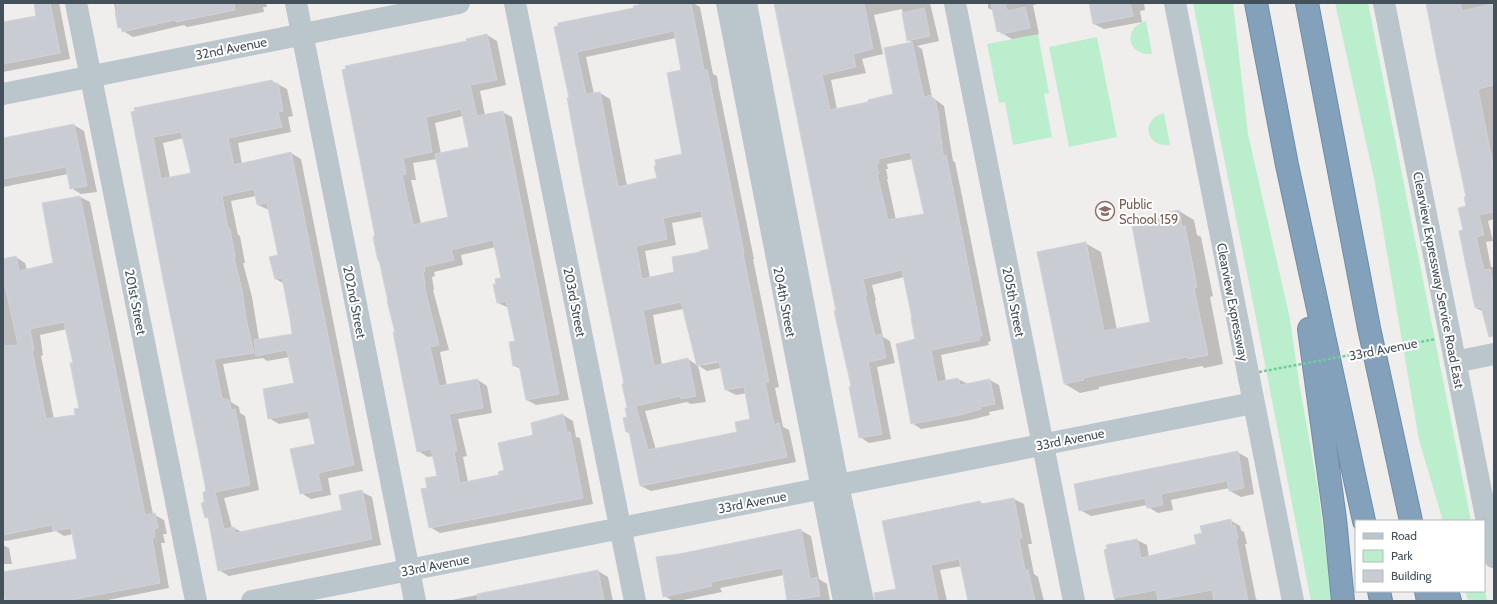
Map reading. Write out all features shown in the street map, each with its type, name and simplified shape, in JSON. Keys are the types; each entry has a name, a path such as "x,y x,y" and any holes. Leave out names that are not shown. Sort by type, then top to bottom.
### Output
{"highway":[{"path":"1256,3 1287,165 1364,520"},
{"path":"1307,3 1369,328 1410,520"},
{"path":"1287,165 1335,519 1344,601"},
{"path":"1369,328 1426,520"}],"street":[{"name":"201st Street","path":"76,3 196,601"},
{"name":"202nd Street","path":"296,3 415,601"},
{"name":"32nd Avenue","path":"3,94 459,3"},
{"name":"203rd Street","path":"515,3 635,601"},
{"name":"204th Street","path":"727,3 830,486 863,601"},
{"name":"204th Street","path":"746,3 830,486 844,601"},
{"name":"205th Street","path":"955,3 1074,601"},
{"name":"Clearview Expressway","path":"1175,3 1293,601"},
{"name":"Clearview Expressway Service Road East","path":"1384,3 1494,557"},
{"path":"1455,362 1494,354"},
{"name":"33rd Avenue","path":"252,601 1253,403"}],"path":[{"name":"33rd Avenue","path":"1258,372 1436,339"}],"green space":[{"path":"1193,3 1233,3 1248,134 1290,319 1299,382 1318,489 1332,601 1311,601"},
{"path":"1335,3 1368,3 1471,520 1443,520 1419,440 1375,183"},
{"path":"1146,21 1152,54 1137,51 1131,41 1133,29"},
{"path":"1038,34 1049,93 1044,94 1052,137 1013,145 1005,102 999,103 987,44"},
{"path":"1097,37 1117,137 1069,147 1049,47"},
{"path":"1164,113 1170,145 1162,145 1155,142 1151,138 1149,132 1151,121 1156,116"},
{"path":"1485,591 1487,601 1468,601 1465,592"}],"building":[{"path":"34,3 50,3 60,53 3,64 3,22 36,16"},
{"path":"116,3 234,3 235,10 176,22 175,20 122,32 121,27 118,28 115,12 118,12"},
{"path":"647,3 691,3 704,70 707,70 710,83 744,253 769,382 765,382 774,425 779,423 787,457 640,486 629,432 626,432 623,418 627,417 625,408 635,406 627,407 622,384 624,384 585,194 567,98 569,98 554,27 558,26 558,23 634,8 633,6","holes":["674,31 681,70 667,73 682,154 655,160 656,166 654,166 657,178 618,187 600,92 586,94 577,52","701,211 709,249 672,257 674,272 642,279 636,246 667,239 663,218","681,302 697,366 719,361 725,390 744,387 750,419 735,422 737,432 648,450 636,406 680,396 681,399 696,396 688,358 654,366 643,310"]},
{"path":"774,3 864,3 873,49 853,54 856,67 822,75 830,110 868,102 868,100 893,94 884,48 912,42 924,97 931,95 932,100 935,99 943,156 946,155 982,336 979,336 980,340 931,350 937,382 958,378 960,385 990,379 995,404 980,407 981,409 960,415 911,424 896,344 915,339 902,270 863,279 867,296 865,296 875,336 881,334 886,358 868,362 882,434 859,438 849,387 851,386 834,311 836,311","holes":["910,152 924,214 888,220 877,174 879,174 876,164 879,163 878,159"]},
{"path":"991,3 1005,3 1007,11 1025,7 1030,28 1001,34 1001,31 997,32"},
{"path":"1089,3 1130,3 1133,16 1093,24"},
{"path":"1426,3 1460,3 1462,11 1492,4 1494,12 1494,85 1478,89 1494,170 1494,212 1479,215 1484,235 1476,237 1484,270 1490,269 1494,289 1494,336 1489,337 1481,307 1475,308 1459,231 1463,230 1458,208 1466,206 1464,197 1466,197"},
{"path":"924,8 930,36 907,41 902,13"},
{"path":"487,34 497,80 470,85 477,116 503,111 559,394 526,400 519,365 513,366 509,342 515,341 506,301 497,303 493,284 496,284 495,279 501,278 493,240 451,250 454,260 424,267 424,285 439,345 430,347 439,386 478,379 483,408 449,414 457,451 454,452 460,483 499,475 498,472 504,470 498,443 533,435 531,423 563,414 567,432 570,432 583,498 429,528 421,489 427,488 425,478 437,476 431,449 417,452 393,332 395,332 373,237 375,236 342,70 346,69 345,66 467,41 466,39","holes":["461,109 469,147 435,154 448,217 413,225 402,175 406,174 403,158 432,152 426,117"]},
{"path":"272,80 273,84 278,83 283,111 278,112 282,127 228,138 234,165 291,152 354,465 318,473 322,490 300,494 290,449 315,444 308,411 268,419 263,389 294,383 287,350 256,356 254,340 292,334 282,278 275,279 269,257 278,255 267,203 257,205 254,189 222,196 228,229 230,229 234,258 242,290 246,319 254,353 214,359 222,398 229,400 231,410 235,409 250,485 215,492 224,529 234,527 235,533 342,510 339,495 362,490 372,539 218,571 208,517 205,518 201,503 204,502 203,492 206,491 131,112 135,111 134,108","holes":["181,132 191,173 161,179 153,137"]},
{"path":"74,124 87,186 70,189 66,167 3,179 3,138"},
{"path":"80,196 145,515 155,513 158,528 154,529 155,537 152,538 160,583 65,601 5,601 3,591 3,572 77,559 71,528 53,531 52,525 3,535 3,346 18,345 3,277 3,259 16,256 19,271 53,263 42,203","holes":["64,322 73,363 70,363 79,408 74,409 75,415 46,419 32,350 34,350 30,329"]},
{"name":"Public School 159","path":"1179,210 1182,227 1185,226 1197,287 1194,288 1208,355 1188,359 1187,357 1083,378 1084,380 1064,384 1037,252 1086,242 1104,331 1150,322 1131,220"},
{"path":"1238,451 1244,488 1229,491 1227,481 1161,494 1163,505 1147,508 1145,498 1079,511 1074,484"},
{"path":"1014,498 1022,538 1019,539 1025,570 1028,570 1035,601 968,601 959,559 931,565 938,601 875,601 874,593 896,589 882,521 980,501 981,504"},
{"path":"1231,519 1232,526 1235,525 1238,539 1236,539 1248,601 1214,601 1212,590 1158,600 1156,590 1114,598 1104,550 1107,549 1106,545 1137,539 1141,558 1196,544 1194,535 1202,533 1200,526"},
{"path":"801,529 810,579 817,577 820,596 787,601 782,568 711,582 712,586 663,597 656,557 679,554"},
{"path":"598,570 604,601 478,601 477,594"}],"place":[{"name":"Public School 159","path":"1105,211"}]}
